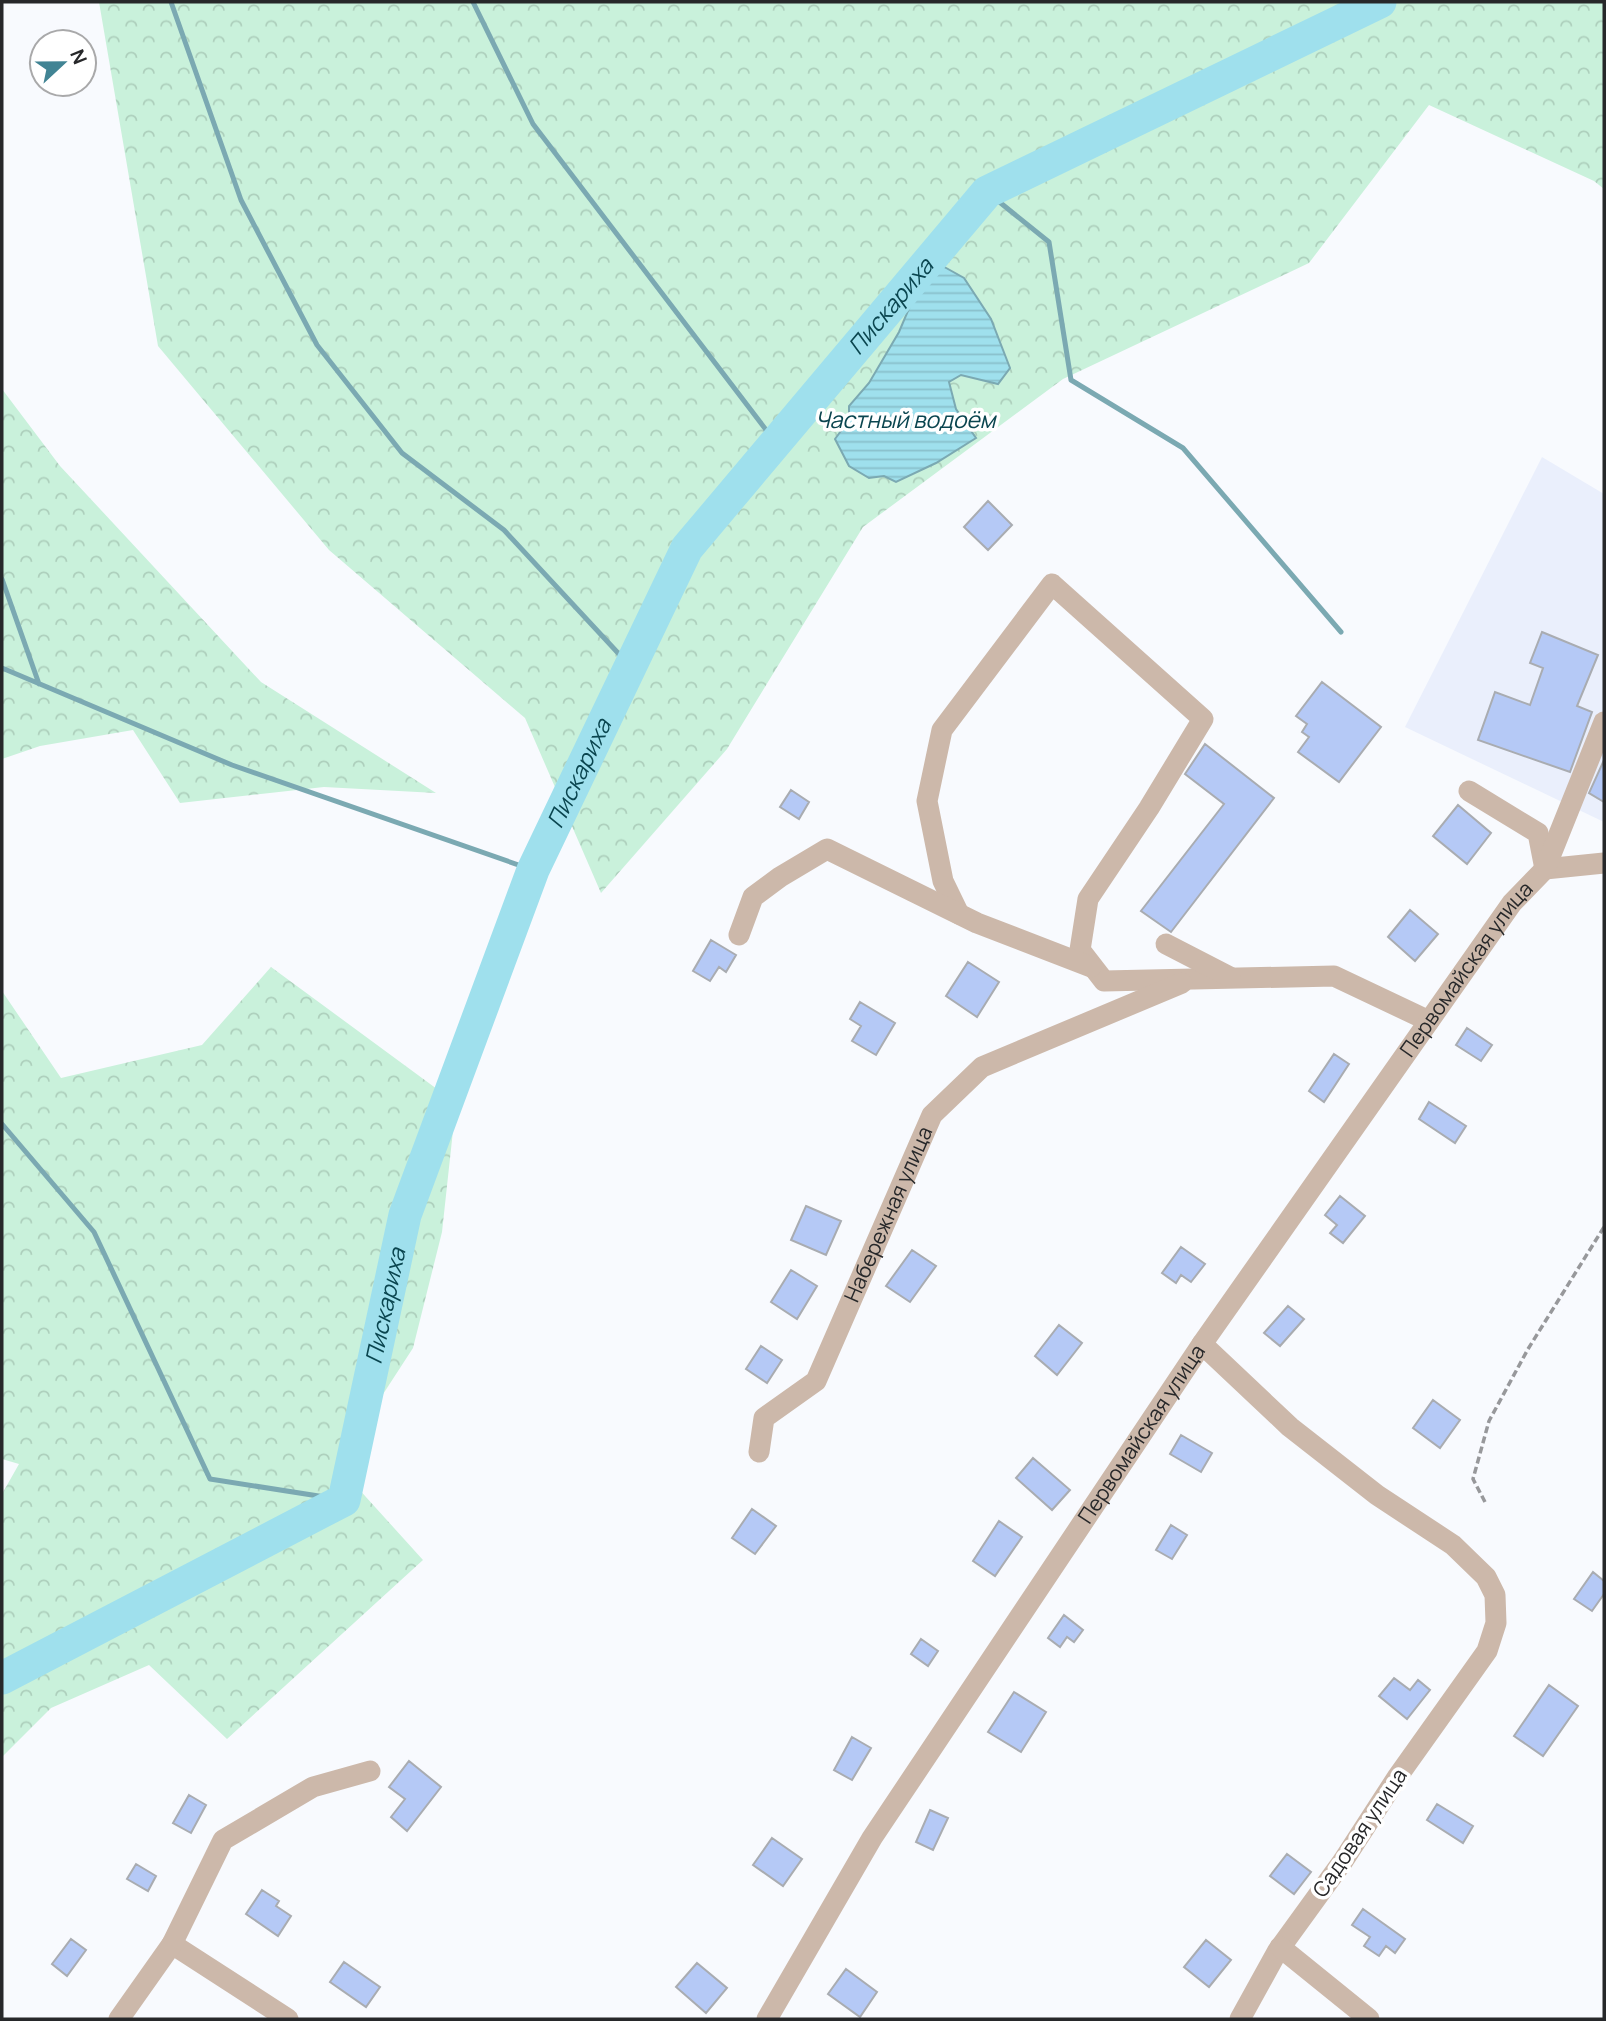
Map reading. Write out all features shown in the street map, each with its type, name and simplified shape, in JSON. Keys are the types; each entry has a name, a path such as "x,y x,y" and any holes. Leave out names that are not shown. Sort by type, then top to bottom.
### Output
{"street":[{"path":"959,914 943,880 927,801 942,730 1052,584 1203,719 1149,808 1088,899 1080,950 1104,981 1334,976 1429,1021"},
{"path":"1545,869 1604,722"},
{"path":"1469,791 1538,833 1545,869"},
{"path":"739,935 753,897 827,849 959,914 1093,968"},
{"path":"1545,869 1604,863"},
{"name":"Первомайская улица","path":"767,2019 872,1838 1202,1344 1512,903 1545,869"},
{"path":"1166,944 1231,978"},
{"name":"Набережная улица","path":"759,1452 764,1418 816,1381 932,1115 982,1068 1194,978"},
{"name":"Садовая улица","path":"1202,1344 1290,1427 1377,1495 1453,1545 1486,1577 1494,1595 1496,1623 1487,1651 1398,1776 1343,1861 1280,1947 1240,2019"},
{"path":"119,2019 172,1944 223,1840 313,1787 370,1771"},
{"path":"172,1944 288,2019"},
{"path":"1280,1947 1369,2019"}],"path":[{"path":"1485,1502 1473,1479 1489,1421 1528,1349 1604,1227"}],"shaded area":[{"path":"1542,457 1604,494 1604,822 1405,727"}],"green space":[{"path":"99,2 1604,2 1604,189 1594,181 1429,105 1309,263 1063,379 863,527 727,749 601,893 525,718 329,550 158,346"},
{"path":"2,389 60,466 261,682 436,793 324,787 180,803 133,730 40,746 2,759"},
{"path":"271,967 456,1103 442,1232 413,1348 337,1465 423,1560 227,1739 149,1665 51,1708 2,1757 2,1494 19,1464 2,1459 2,991 61,1078 202,1045"}],"water":[{"name":"Частный водоём","path":"939,264 964,278 991,319 1010,368 998,384 961,375 949,382 956,409 976,438 936,463 896,482 884,476 869,478 849,466 835,439 849,420 849,406 869,383 899,332 910,306"}],"building":[{"path":"988,501 1012,525 988,550 964,527"},
{"path":"1542,632 1598,655 1577,706 1592,712 1570,772 1478,740 1495,692 1530,705 1543,668 1530,663"},
{"path":"1322,682 1381,727 1339,782 1298,752 1309,737 1302,732 1307,724 1296,716"},
{"path":"1205,744 1274,798 1171,932 1141,911 1224,804 1185,774"},
{"path":"1604,760 1604,802 1589,793"},
{"path":"791,790 809,802 799,819 780,807"},
{"path":"1458,805 1491,833 1467,864 1433,836"},
{"path":"1410,910 1438,934 1415,961 1388,937"},
{"path":"711,940 736,955 726,972 719,967 710,981 693,971"},
{"path":"968,962 999,982 977,1017 946,996"},
{"path":"860,1002 895,1023 876,1055 852,1041 861,1026 850,1019"},
{"path":"1467,1028 1492,1045 1481,1061 1456,1045"},
{"path":"1334,1054 1349,1064 1324,1102 1309,1091"},
{"path":"1429,1102 1466,1126 1455,1143 1419,1119"},
{"path":"1340,1196 1365,1216 1343,1243 1330,1233 1337,1225 1325,1215"},
{"path":"806,1206 841,1221 826,1255 791,1240"},
{"path":"1181,1247 1205,1264 1191,1282 1181,1275 1176,1283 1162,1273"},
{"path":"912,1250 936,1266 910,1302 886,1286"},
{"path":"791,1270 817,1286 797,1319 771,1302"},
{"path":"1288,1306 1304,1319 1280,1346 1264,1333"},
{"path":"1059,1325 1082,1343 1057,1375 1035,1356"},
{"path":"761,1346 782,1360 767,1383 746,1369"},
{"path":"1433,1400 1460,1420 1440,1448 1413,1428"},
{"path":"1181,1435 1212,1453 1201,1472 1170,1454"},
{"path":"1033,1458 1070,1490 1052,1510 1016,1478"},
{"path":"752,1509 776,1526 755,1554 732,1538"},
{"path":"999,1521 1022,1537 995,1576 973,1561"},
{"path":"1171,1525 1187,1535 1172,1559 1156,1550"},
{"path":"1593,1572 1604,1581 1604,1594 1592,1611 1574,1599"},
{"path":"1064,1615 1083,1630 1074,1642 1067,1637 1060,1647 1048,1638"},
{"path":"921,1639 938,1651 928,1666 911,1654"},
{"path":"1394,1678 1410,1690 1418,1680 1430,1690 1407,1719 1379,1696"},
{"path":"1549,1685 1578,1706 1543,1756 1514,1736"},
{"path":"1014,1692 1046,1712 1021,1752 988,1732"},
{"path":"852,1737 871,1748 852,1780 834,1770"},
{"path":"409,1761 441,1787 407,1831 391,1817 405,1799 389,1787"},
{"path":"189,1795 206,1805 191,1833 173,1823"},
{"path":"1437,1804 1473,1826 1463,1843 1427,1820"},
{"path":"930,1810 948,1818 933,1850 916,1842"},
{"path":"772,1838 802,1859 783,1886 753,1865"},
{"path":"1287,1854 1311,1872 1294,1894 1270,1876"},
{"path":"136,1864 156,1876 148,1891 127,1879"},
{"path":"262,1890 279,1901 276,1906 291,1916 278,1936 246,1914"},
{"path":"1363,1909 1405,1939 1395,1953 1386,1946 1379,1956 1364,1946 1370,1937 1352,1925"},
{"path":"71,1939 86,1950 67,1976 52,1964"},
{"path":"1206,1940 1231,1960 1209,1987 1184,1967"},
{"path":"344,1962 380,1987 366,2007 330,1982"},
{"path":"697,1963 727,1988 706,2013 676,1987"},
{"path":"846,1969 877,1992 860,2017 828,1994"}],"waterway":[{"path":"171,2 241,200 317,345 402,453 504,530 631,667"},
{"path":"473,2 533,124 776,443"},
{"name":"Пискариха","path":"2,1678 344,1500 405,1215 533,870 687,548 987,192 1380,2"},
{"path":"987,192 1049,242 1071,380 1183,448 1341,632"},
{"path":"2,579 39,684"},
{"path":"2,668 232,765 533,870"},
{"path":"2,1124 94,1232 210,1479 344,1500"}]}
